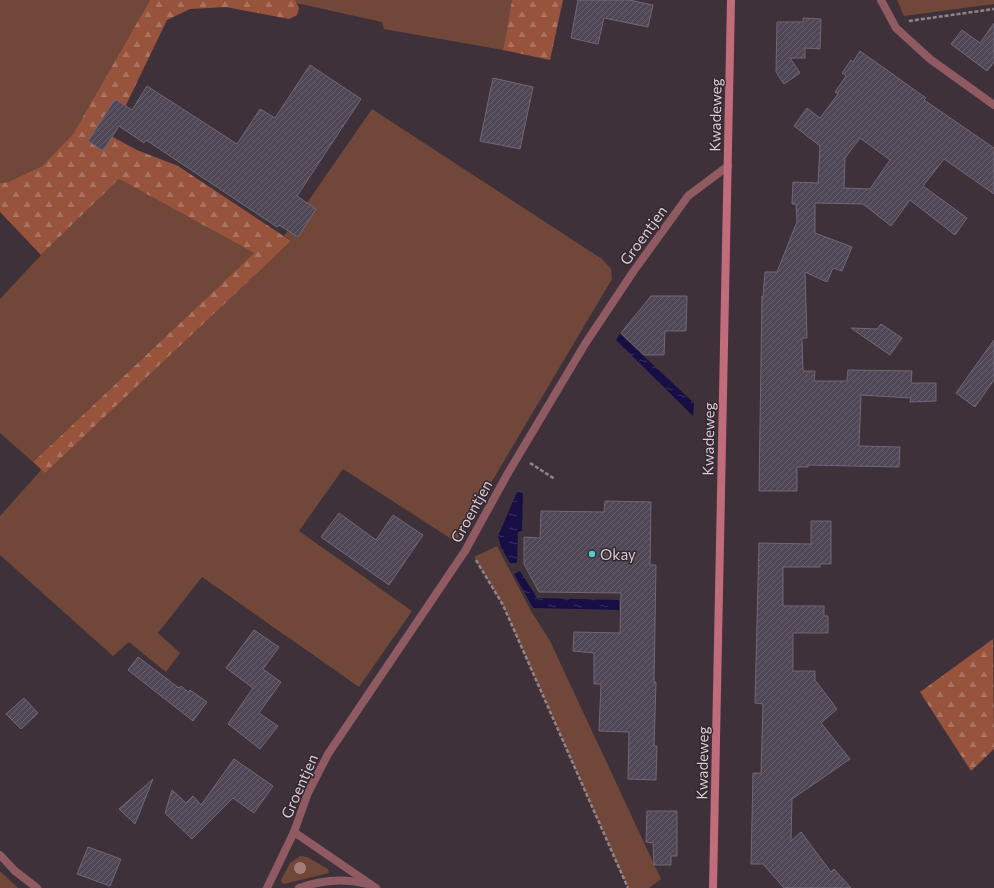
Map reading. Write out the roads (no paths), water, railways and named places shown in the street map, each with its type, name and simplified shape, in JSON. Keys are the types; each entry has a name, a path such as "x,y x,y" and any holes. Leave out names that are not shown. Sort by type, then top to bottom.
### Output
{"main road":[{"name":"Kwadeweg","path":"714,888 731,0"}],"street":[{"path":"881,0 896,28 930,59 994,105"},
{"name":"Groentjen","path":"267,888 294,832 308,793 328,754 465,551 518,455 585,344 688,196 728,166"},
{"path":"294,832 376,888"},
{"path":"0,855 15,871 37,888"},
{"path":"299,888 331,880 356,881 376,888"}],"water":[{"path":"620,334 694,403 693,416 616,340"},
{"path":"517,492 523,493 522,531 518,532 517,563 510,563 501,547 498,536"},
{"path":"520,571 537,598 619,600 619,610 533,608 514,574"}],"place":[{"name":"Okay","path":"592,554"}]}
